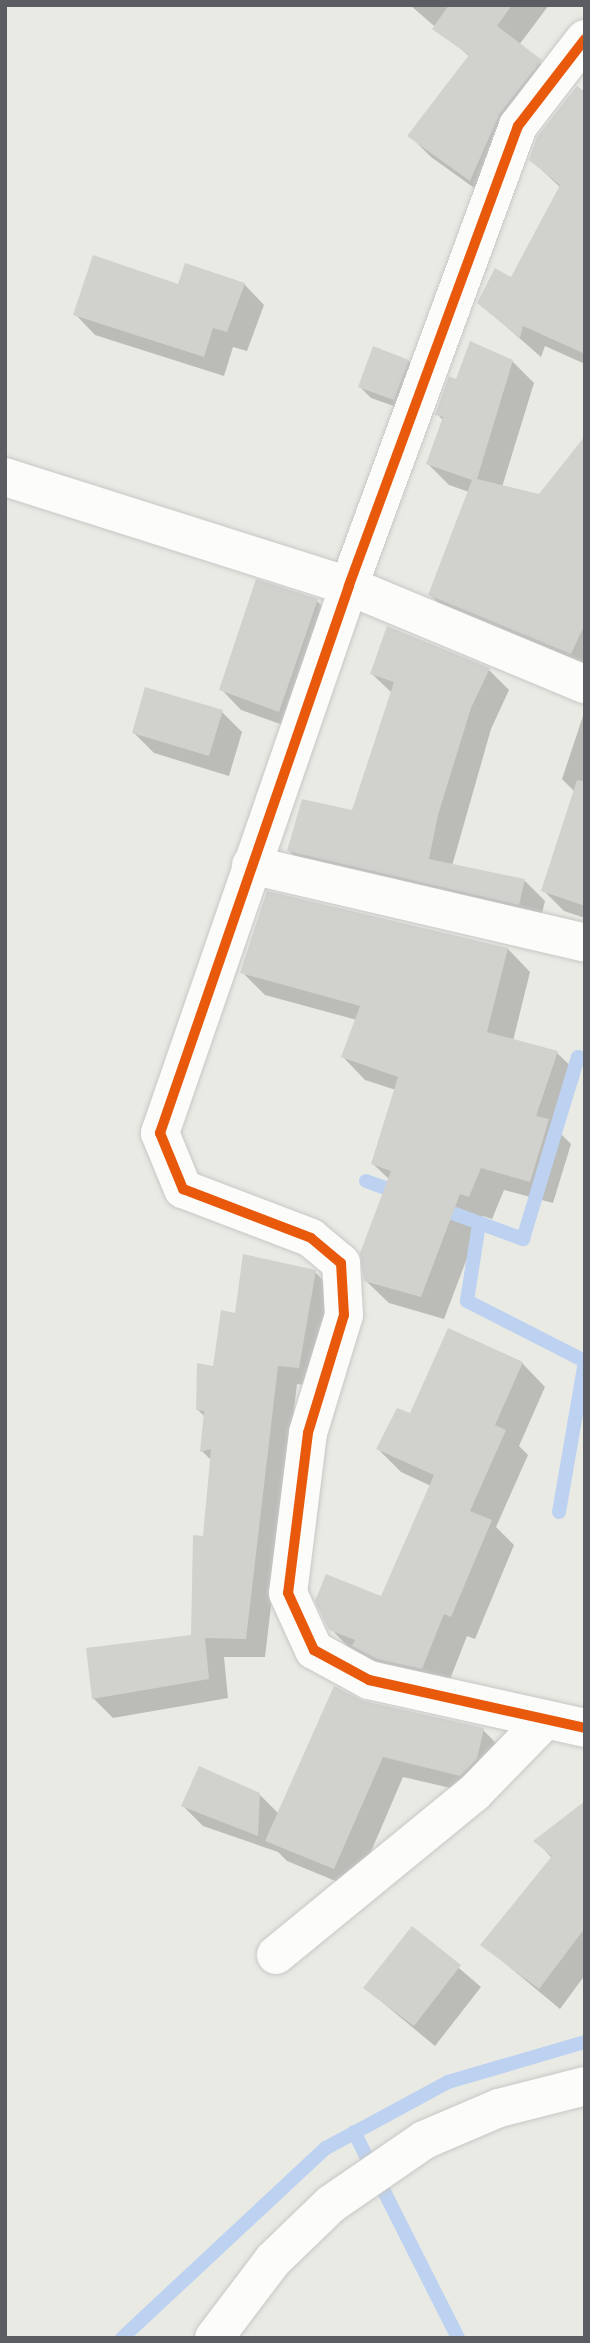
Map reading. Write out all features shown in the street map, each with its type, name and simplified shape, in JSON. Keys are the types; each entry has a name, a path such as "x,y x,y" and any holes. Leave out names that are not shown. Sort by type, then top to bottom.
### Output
{"street":[{"path":"585,39 518,126 349,586 160,1133 183,1189 311,1238 341,1263 344,1315 308,1433 288,1593 314,1650 369,1680 542,1722 585,1728"},
{"path":"5,477 349,586 585,684"},
{"path":"251,865 585,943"},
{"path":"276,1955 474,1793 542,1722"},
{"path":"214,2338 273,2260 331,2204 424,2140 499,2108 585,2086"}],"building":[{"path":"449,5 512,5 497,26 542,60 500,113 470,181 407,136 469,55 432,29"},
{"path":"577,86 585,92 585,354 523,326 520,338 477,303 495,268 511,277 560,185 529,160 537,137"},
{"path":"93,255 178,284 185,263 245,283 227,332 213,328 204,357 73,315"},
{"path":"470,341 513,360 477,479 539,494 585,436 585,624 571,654 428,595 472,480 426,464 443,417 435,415 449,376 456,379"},
{"path":"373,346 409,360 394,400 358,387"},
{"path":"256,579 318,599 279,712 219,690"},
{"path":"387,626 490,668 471,708 438,815 429,859 525,879 519,905 287,851 302,799 352,810 394,682 370,674"},
{"path":"145,687 223,710 209,756 132,733"},
{"path":"577,780 585,781 585,906 541,891"},
{"path":"267,891 508,948 487,1032 558,1051 536,1116 549,1119 530,1182 481,1168 469,1197 460,1194 421,1297 364,1281 360,1253 391,1171 371,1164 398,1077 341,1057 360,1006 240,973"},
{"path":"243,1254 316,1270 299,1368 278,1366 246,1639 205,1638 209,1679 92,1699 86,1648 191,1635 193,1535 203,1536 211,1449 200,1452 204,1411 196,1410 197,1363 213,1366 221,1310 235,1313"},
{"path":"448,1328 523,1362 495,1425 506,1430 470,1511 492,1520 451,1617 444,1614 422,1669 377,1659 352,1646 355,1640 329,1630 315,1601 326,1574 381,1596 434,1475 376,1449 397,1408 410,1413"},
{"path":"334,1686 364,1701 484,1728 477,1759 460,1776 383,1757 334,1869 265,1841"},
{"path":"199,1766 260,1793 258,1836 181,1806"},
{"path":"585,1801 585,1928 539,1989 480,1945 552,1856 533,1841"},
{"path":"412,1926 461,1965 414,2026 363,1988"}],"waterway":[{"path":"436,1207 523,1239 578,1057 585,1059"},
{"path":"366,1181 401,1194"},
{"path":"479,1224 467,1301 585,1361"},
{"path":"559,1512 585,1362"},
{"path":"122,2338 326,2148 448,2082 585,2042"},
{"path":"354,2132 458,2338"}],"cycle path":[{"path":"585,39 518,126 349,586 160,1133 183,1189 311,1238 341,1263 344,1315 308,1433 288,1593 314,1650 369,1680 585,1728"}]}
